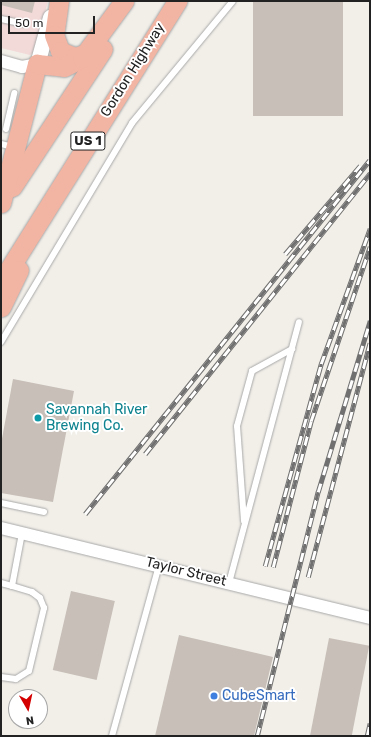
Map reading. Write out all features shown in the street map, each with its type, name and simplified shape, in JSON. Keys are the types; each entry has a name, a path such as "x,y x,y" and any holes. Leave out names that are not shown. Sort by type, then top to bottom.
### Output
{"highway":[{"path":"59,1 54,35 60,51 75,57 90,52"},
{"path":"1,204 9,136 37,64 64,67 90,52 124,1"},
{"name":"US 1","path":"1,204 135,1"},
{"name":"Gordon Highway","path":"1,282 177,1"},
{"path":"4,187 36,153"},
{"path":"1,307 57,192"}],"street":[{"path":"1,61 22,67 37,64 54,1"},
{"name":"Taylor Street","path":"1,528 159,565 370,618"}],"lane":[{"path":"1,342 132,123 233,1"},
{"path":"1,19 24,24"},
{"path":"9,136 14,93"},
{"path":"229,583 299,322"},
{"path":"245,526 237,426 252,371 292,349"},
{"path":"1,503 44,512"},
{"path":"12,586 22,533"},
{"path":"112,736 159,565"},
{"path":"1,583 36,595 44,608 29,672 16,679 1,677"}],"shaded area":[{"path":"1,1 48,1 35,51 30,55 1,48"}],"building":[{"path":"1,1 35,1 32,13 1,5"},
{"path":"253,1 343,1 343,116 253,116"},
{"name":"Savannah River Brewing Co.","path":"13,379 74,391 53,502 1,493 1,444"},
{"path":"71,591 115,601 97,680 53,670"},
{"name":"CubeSmart","path":"179,635 273,657 254,736 155,736"},
{"path":"329,638 369,646 352,736 310,736"}],"railway":[{"path":"85,514 370,160"},
{"path":"285,254 360,166"},
{"path":"145,454 370,173"},
{"path":"265,566 321,364 370,229"},
{"path":"273,567 311,421 370,247"},
{"path":"257,736 318,492 370,321"},
{"path":"308,577 370,343"},
{"path":"367,736 370,723"}],"place":[{"name":"Savannah River Brewing Co.","path":"38,418"},
{"name":"CubeSmart","path":"214,696"}]}
